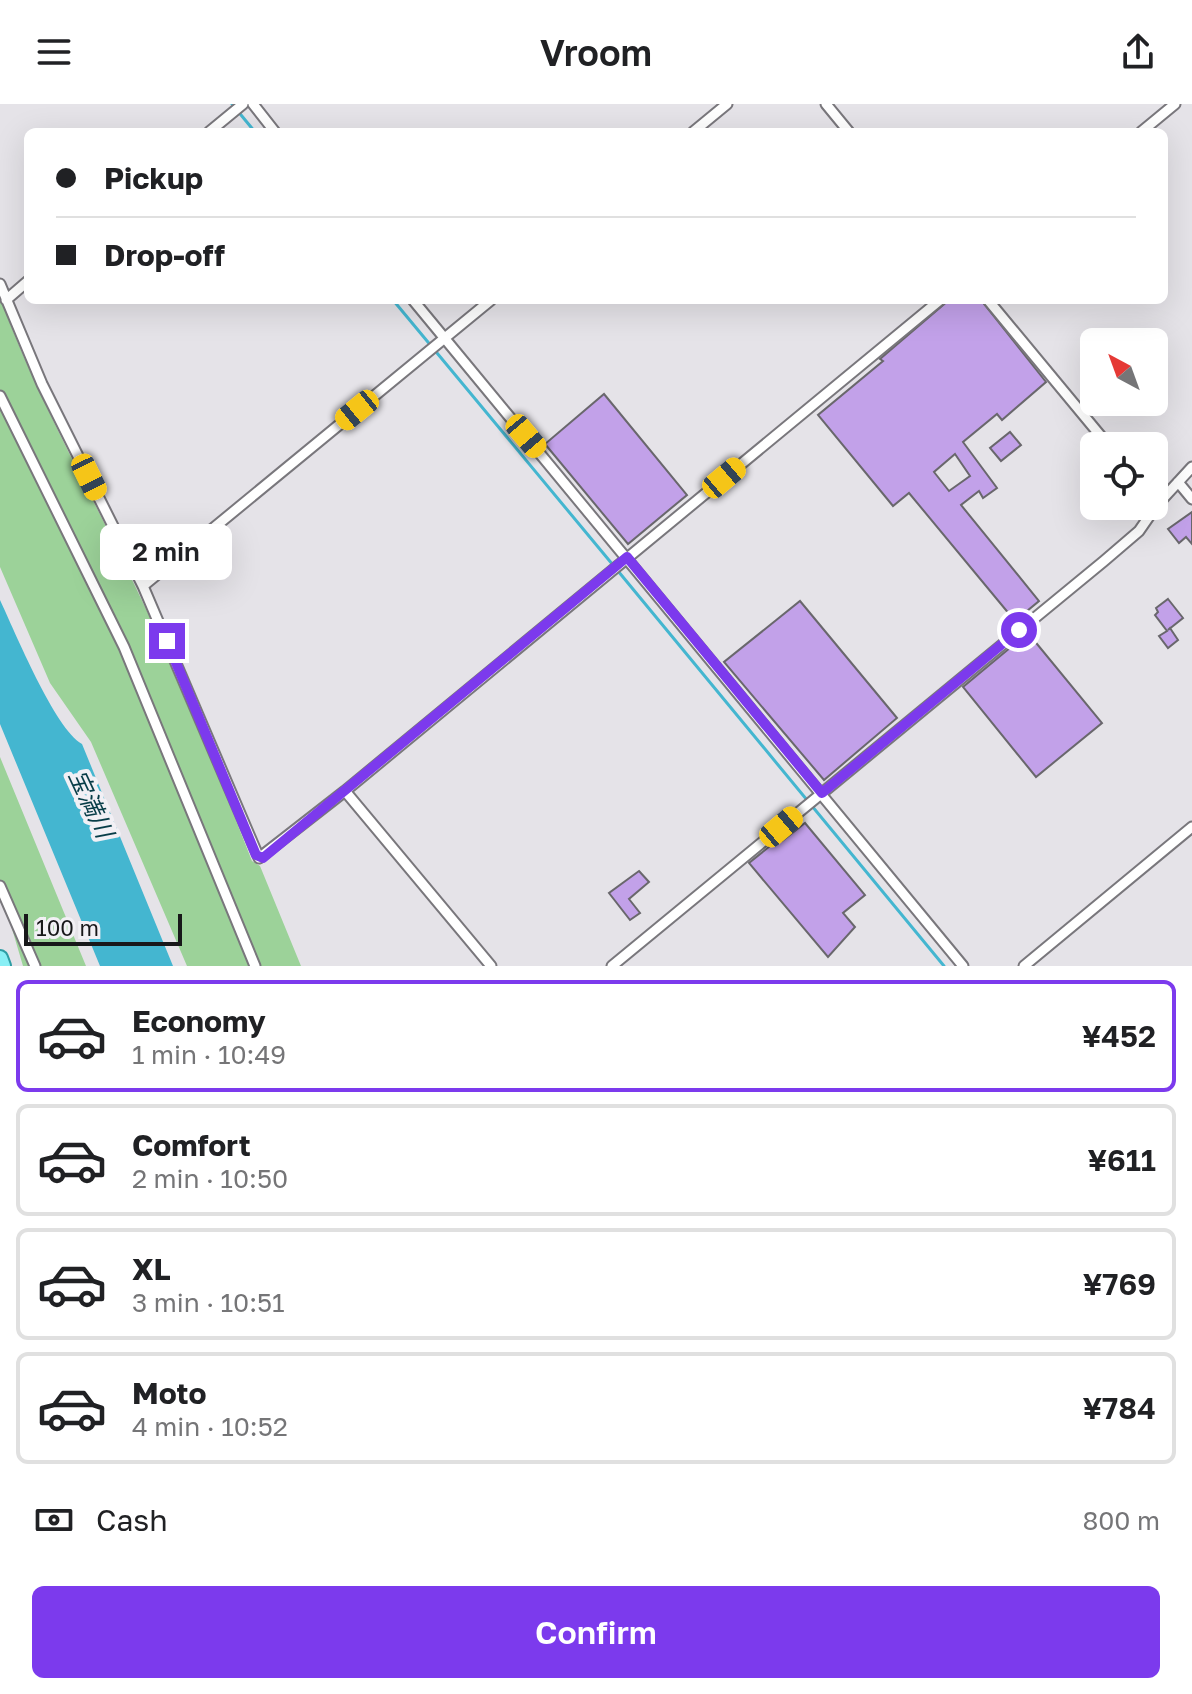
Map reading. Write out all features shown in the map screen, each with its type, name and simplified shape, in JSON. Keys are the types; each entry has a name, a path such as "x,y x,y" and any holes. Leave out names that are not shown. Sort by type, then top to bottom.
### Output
{"main road":[{"path":"0,958 3,966"}],"street":[{"path":"253,104 272,128"},
{"path":"698,128 727,104"},
{"path":"826,104 846,128"},
{"path":"1146,128 1175,104"},
{"path":"214,128 242,105"},
{"path":"0,284 42,384 143,586 259,858 263,858 345,791 935,304"},
{"path":"6,300 24,284"},
{"path":"416,304 442,341 818,796 963,966"},
{"path":"143,586 486,304"},
{"path":"991,304 1097,432"},
{"path":"0,396 124,647 255,966"},
{"path":"1168,491 1192,467"},
{"path":"1178,482 1192,499"},
{"path":"612,966 1104,561 1139,531 1145,520"},
{"path":"345,791 491,966"},
{"path":"1024,966 1192,827"},
{"path":"0,886 35,966"}],"green space":[{"path":"0,297 47,408 167,655 252,861 260,866 301,966 187,966 91,742 50,683 0,567"},
{"path":"0,757 86,966 23,966 0,888"}],"water":[{"name":"宝満川","path":"0,600 48,700 71,735 82,744 173,966 100,966 0,724"}],"building":[{"path":"944,304 984,304 1046,382 1002,420 997,414 963,442 997,488 983,498 979,491 961,505 1039,601 1015,621 909,493 893,506 818,415 883,361 880,359","holes":["955,454 970,476 949,491 934,472"]},
{"path":"604,394 687,495 628,544 545,444"},
{"path":"1010,432 1021,445 1001,461 990,448"},
{"path":"1192,512 1192,544 1186,537 1179,543 1168,529"},
{"path":"1168,599 1183,618 1170,628 1178,640 1168,648 1159,636 1167,631 1155,615 1158,612 1156,608"},
{"path":"800,601 897,718 824,780 724,662"},
{"path":"1028,633 1102,723 1036,777 963,687"},
{"path":"805,823 865,895 843,913 855,927 828,957 749,863"},
{"path":"639,871 649,882 629,899 640,913 630,920 609,893"}],"waterway":[{"path":"232,104 252,128"},
{"path":"396,304 613,565"},
{"path":"618,571 944,966"}],"route":[{"path":"167,641 256,855 263,858 627,557 822,793 1019,630"}]}
